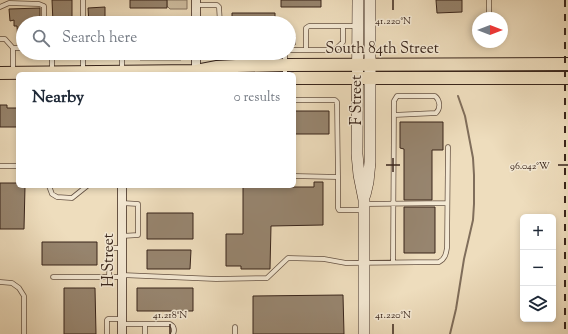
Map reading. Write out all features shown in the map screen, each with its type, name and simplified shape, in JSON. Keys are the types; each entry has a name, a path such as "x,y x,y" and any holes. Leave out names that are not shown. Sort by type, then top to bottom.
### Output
{"main road":[{"name":"South 84th Street","path":"204,72 217,67 285,64 568,64"},
{"name":"South 84th Street","path":"52,72 83,72"},
{"name":"South 84th Street","path":"0,73 13,73"},
{"name":"South 84th Street","path":"296,78 568,78"}],"street":[{"name":"F Street","path":"358,0 357,154 364,204 364,334"},
{"name":"F Street","path":"364,204 370,162 370,0"},
{"path":"196,2 196,16"},
{"path":"198,60 201,72"},
{"name":"H Street","path":"122,188 122,334"}],"lane":[{"path":"83,0 83,16"},
{"path":"489,0 489,12"},
{"path":"196,2 217,5 219,7 220,16"},
{"path":"0,7 10,3 39,4 44,6 44,16"},
{"path":"306,50 306,28 309,26 358,26"},
{"path":"296,50 332,50 337,48 343,42 343,26"},
{"path":"0,39 5,39 13,48 13,73"},
{"path":"52,60 52,72"},
{"path":"83,60 83,72"},
{"path":"122,60 122,72"},
{"path":"240,60 240,66"},
{"path":"393,262 394,101 397,96 435,96 439,100 439,109 436,113 394,115"},
{"path":"296,100 335,100 337,102 339,210 364,204 447,203"},
{"path":"53,277 122,276 216,279 267,278 288,258 324,259 346,263 439,262 444,258 447,248 448,147"},
{"path":"0,166 16,166"},
{"path":"296,176 338,177"},
{"path":"50,188 52,194 57,197 72,198 84,188"},
{"path":"122,203 138,204 138,235 122,236"},
{"path":"109,277 110,249 122,248"},
{"path":"0,282 12,282 19,288 24,296 24,334"},
{"path":"107,334 108,318 122,322 170,324 174,329 173,334"},
{"path":"145,324 145,334"},
{"path":"235,327 236,334"}],"shaded area":[{"path":"167,0 187,0 187,9 170,9 167,6"}],"building":[{"path":"52,0 72,0 72,16 53,16"},
{"path":"130,0 167,0 167,8 130,8"},
{"path":"281,0 321,0 321,7 281,7"},
{"path":"436,0 462,0 462,12 437,13"},
{"path":"105,7 105,16 89,16 88,8"},
{"path":"40,8 40,16 16,16 16,26 14,26 14,20 10,21 9,9"},
{"path":"232,13 275,13 275,16 232,16"},
{"path":"0,105 7,105 7,108 16,108 16,127 0,127"},
{"path":"296,111 329,111 329,134 296,134"},
{"path":"400,122 443,122 443,150 432,150 432,200 404,200 404,149 400,148"},
{"path":"314,182 323,182 323,225 271,226 270,269 241,269 241,266 226,266 226,234 243,234 243,188 314,187"},
{"path":"0,183 16,183 16,188 25,188 24,229 0,229"},
{"path":"404,207 435,207 435,253 404,253"},
{"path":"147,213 193,213 193,239 147,239"},
{"path":"42,242 97,242 97,265 42,265"},
{"path":"147,250 191,250 190,269 147,269"},
{"path":"64,288 95,288 96,334 64,334"},
{"path":"137,288 193,288 193,311 137,311"},
{"path":"343,295 344,334 253,334 253,296"}],"waterway":[{"path":"450,334 473,220 474,204 473,158 465,116 458,96"}],"railway":[{"path":"565,0 565,334"}]}
